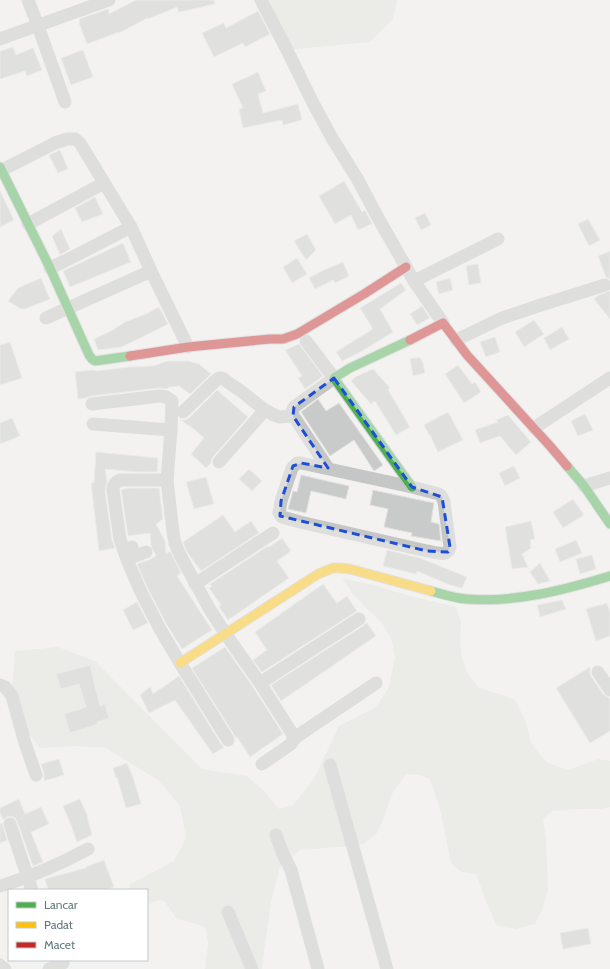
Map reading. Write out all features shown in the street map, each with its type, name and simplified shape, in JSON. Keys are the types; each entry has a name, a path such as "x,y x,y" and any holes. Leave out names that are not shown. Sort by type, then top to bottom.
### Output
{"street":[{"path":"28,0 65,102"},
{"path":"0,39 109,0"},
{"path":"261,0 312,103 358,180 414,281 442,323 467,355 534,428 584,486 610,524"},
{"path":"188,347 131,227 80,143 75,139 67,139 1,168 50,268 92,360 95,361 188,347 283,339 297,334 406,267"},
{"path":"28,224 104,183"},
{"path":"50,268 131,227"},
{"path":"414,281 498,239"},
{"path":"46,318 151,271"},
{"path":"456,340 502,318 605,285"},
{"path":"328,468 293,416 292,411 294,407 350,368 400,345 442,323"},
{"path":"306,341 412,487"},
{"path":"183,412 214,381 219,378 224,379 265,410 278,417 293,416"},
{"path":"534,428 610,378"},
{"path":"92,404 160,396 166,396 172,401 167,480 175,543 195,584 209,608 260,683 290,731 293,739"},
{"path":"219,462 265,410"},
{"path":"93,424 171,430"},
{"path":"297,463 301,463 328,468 439,494 444,502 450,547 449,550 446,553 427,551 300,522 280,516 279,509 281,501 293,466 297,463"},
{"path":"584,486 610,478"},
{"path":"167,480 120,480 114,484 113,490 119,523 120,539 140,590 160,629 228,740"},
{"path":"195,584 273,533"},
{"path":"124,551 132,548 135,556 146,552"},
{"path":"180,663 318,574 334,568 344,568 367,573 433,592 464,598 487,600 507,599 561,590 610,576"},
{"path":"260,683 359,619"},
{"path":"598,672 610,690"},
{"path":"262,764 291,744 293,739 376,683"},
{"path":"0,685 5,687 12,696 25,743 36,775"},
{"path":"330,765 387,969"},
{"path":"10,824 32,889"},
{"path":"276,835 291,870 318,969"},
{"path":"0,886 27,877 88,849"},
{"path":"228,912 252,969"},
{"path":"49,969 63,964"},
{"path":"0,965 5,969"}],"highlighted area":[{"path":"334,378 412,487 442,497 450,547 448,552 427,551 280,516 281,501 293,466 301,463 328,468 293,416 294,407"}],"shaded area":[{"path":"269,0 397,0 393,19 370,42 287,50"},
{"path":"342,578 456,607 461,622 460,642 462,658 468,674 479,688 515,700 525,719 531,743 546,762 568,770 598,759 610,761 610,807 601,809 552,811 543,820 546,838 548,889 542,910 535,924 516,929 497,926 476,874 461,872 451,863 440,809 430,779 419,775 406,774 392,794 377,833 364,844 300,850 280,867 271,903 262,969 205,969 208,943 205,927 176,918 165,902 161,900 148,904 148,889 129,889 130,884 174,861 186,838 180,806 159,781 106,748 75,746 40,748 22,725 12,690 15,651 58,647 95,661 202,769 247,776 265,792 279,809 293,805 314,779 339,726 376,707 389,687 395,657 391,638 382,623 352,593"}],"building":[{"path":"136,0 214,0 215,4 179,12 177,7 148,19 147,18 119,33 87,44 79,23 79,19 108,9 109,14"},
{"path":"258,11 270,34 245,47 243,43 214,57 202,33 224,23 226,28"},
{"path":"13,47 16,55 33,48 42,70 27,76 25,71 0,79 0,51"},
{"path":"83,50 93,77 71,85 61,58"},
{"path":"258,72 266,91 258,94 263,113 298,104 302,120 283,125 282,120 243,128 239,109 243,108 232,84"},
{"path":"60,150 68,169 58,173 49,155"},
{"path":"344,181 362,212 365,210 372,224 358,230 351,215 335,224 319,196"},
{"path":"0,191 14,220 0,227"},
{"path":"95,197 103,214 82,222 75,208"},
{"path":"425,213 431,225 421,230 415,218"},
{"path":"588,219 600,240 589,246 578,224"},
{"path":"61,229 70,249 60,255 52,236"},
{"path":"307,234 316,250 306,260 294,241"},
{"path":"123,243 131,262 70,287 63,271"},
{"path":"610,251 610,279 606,277 598,256"},
{"path":"297,258 307,274 292,283 283,267"},
{"path":"343,262 349,276 335,283 333,280 315,289 309,278"},
{"path":"478,264 481,283 469,285 466,266"},
{"path":"41,278 50,299 25,309 21,309 8,301 18,288"},
{"path":"450,278 453,290 439,294 436,282"},
{"path":"401,283 406,290 380,309 393,332 342,361 336,352 373,329 360,308"},
{"path":"610,291 610,319 594,299 599,295"},
{"path":"422,306 430,318 417,325 410,314"},
{"path":"159,307 168,324 121,347 98,350 94,339 113,330 125,322"},
{"path":"534,320 544,334 524,347 515,332"},
{"path":"562,327 569,339 550,350 544,338"},
{"path":"495,337 500,352 486,357 480,342"},
{"path":"10,342 22,378 0,385 0,345"},
{"path":"299,344 323,376 305,389 298,378 302,376 285,350"},
{"path":"420,357 425,373 413,376 410,359"},
{"path":"168,361 188,361 199,364 211,374 190,394 179,386 166,389 159,388 91,396 78,399 75,372 153,366"},
{"path":"458,365 472,384 475,382 481,392 464,403 445,374"},
{"path":"373,369 390,388 388,390 410,427 396,435 375,401 371,404 351,381 355,377"},
{"path":"217,390 248,417 213,457 211,463 206,468 191,454 204,438 181,420 189,418"},
{"path":"318,399 326,411 339,403 383,465 374,471 354,440 330,456 301,412"},
{"path":"448,412 463,440 438,452 424,425"},
{"path":"585,414 593,430 578,436 571,421"},
{"path":"508,415 531,442 516,455 500,436 480,443 475,430 498,422 496,420"},
{"path":"12,418 20,436 0,444 0,423"},
{"path":"96,452 158,458 157,472 105,469 107,481 105,491 112,540 115,548 99,551 91,483 94,483"},
{"path":"514,466 520,478 505,486 499,473"},
{"path":"249,469 262,481 252,491 239,479"},
{"path":"301,475 349,486 346,499 311,491 306,513 288,509 293,491 297,492"},
{"path":"206,477 214,504 194,509 186,482"},
{"path":"129,488 159,488 163,519 156,524 165,541 166,554 170,551 181,573 177,576 212,630 182,649 167,625 137,564 156,556 151,546 150,533 128,536 121,490"},
{"path":"373,490 434,503 431,522 439,524 441,541 411,536 412,533 384,527 388,509 370,505"},
{"path":"573,499 584,515 563,528 553,512"},
{"path":"223,515 235,532 251,521 259,533 201,571 187,552 183,542"},
{"path":"531,521 535,539 530,540 531,548 522,554 528,567 512,569 505,527"},
{"path":"282,538 291,551 277,561 289,578 228,620 219,607 221,605 209,588 212,586 210,584"},
{"path":"576,540 582,553 560,562 555,549"},
{"path":"387,550 420,558 467,577 462,588 450,585 417,571 416,574 383,566"},
{"path":"592,555 596,569 580,574 576,559"},
{"path":"540,563 550,581 538,584 530,572"},
{"path":"323,584 337,603 347,596 357,611 262,672 253,660 267,650 255,632"},
{"path":"562,600 566,609 540,617 537,605"},
{"path":"137,602 148,623 133,630 123,610"},
{"path":"607,603 610,612 610,636 596,641 586,609"},
{"path":"366,623 376,636 281,701 271,685"},
{"path":"225,647 283,734 250,757 237,737 236,738 192,668"},
{"path":"90,665 100,706 105,704 109,718 97,722 98,724 70,733 64,714 86,707 79,684 61,689 56,674"},
{"path":"590,667 591,676 603,694 610,700 610,731 590,743 556,688"},
{"path":"179,676 224,747 213,754 175,700 149,713 140,695 150,687 153,694"},
{"path":"59,759 64,775 44,781 44,773 41,764"},
{"path":"127,763 141,804 126,808 113,768"},
{"path":"19,799 25,814 41,807 49,824 31,832 43,862 33,866 17,821 11,816 3,820 0,813 0,808"},
{"path":"80,799 88,817 92,835 77,842 63,806"},
{"path":"2,823 7,840 0,843 0,824"},
{"path":"104,860 114,887 109,889 48,889 45,879"},
{"path":"588,928 591,944 563,949 560,933"}],"traffic: fast":[{"path":"0,167 50,268 89,355 95,361 130,356"},
{"path":"410,340 350,368 334,378 412,487"},
{"path":"567,466 584,486 610,524"},
{"path":"431,591 466,599 503,599 539,594 610,576"}],"traffic: slow":[{"path":"180,663 318,574 333,568 350,569 431,591"}],"traffic: jam":[{"path":"130,356 188,347 283,339 297,334 406,267"},
{"path":"410,340 443,323 467,355 567,466"}]}
